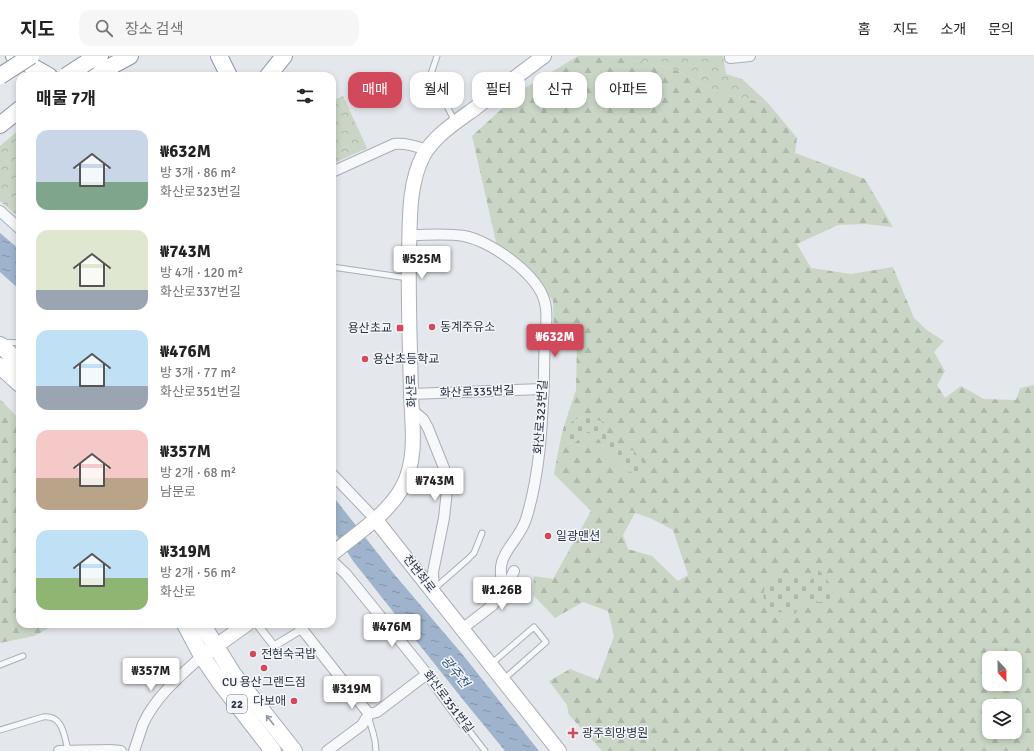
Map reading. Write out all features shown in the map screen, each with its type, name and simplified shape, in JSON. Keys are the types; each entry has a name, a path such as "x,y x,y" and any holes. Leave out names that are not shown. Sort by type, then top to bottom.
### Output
{"main road":[{"path":"14,56 42,72"},
{"path":"0,76 31,56"},
{"path":"35,56 61,72"},
{"path":"76,72 94,64 130,56"},
{"path":"219,56 227,72"},
{"path":"271,72 284,56"},
{"name":"화산로","path":"336,551 371,522 394,500 406,478 412,458 409,278 412,190 416,174 427,150 441,135 544,56"},
{"path":"0,125 16,113"},
{"path":"0,344 16,359"},
{"path":"0,366 16,380"},
{"name":"천변좌로","path":"371,522 434,591 558,751"},
{"name":"22","path":"188,628 202,656 273,751"},
{"name":"22","path":"205,628 233,674 294,751"},
{"path":"202,656 241,628"}],"street":[{"path":"730,56 730,58 750,56"},
{"path":"336,170 394,144 408,144 427,150"},
{"path":"0,211 16,225"},
{"name":"화산로323번길","path":"410,234 462,236 485,243 510,260 532,280 543,294 546,309 544,389 538,462 531,501 526,518 520,533 504,554 501,574 505,590"},
{"name":"화산로335번길","path":"411,394 544,389"},
{"path":"412,410 423,419 428,428 444,468 446,481 447,490 444,518 433,572 434,591"},
{"path":"336,479 371,522"},
{"name":"화산로351번길","path":"336,565 346,574 427,674 464,724"},
{"path":"462,629 493,605 505,590 514,571"},
{"path":"260,628 274,646 299,628"},
{"path":"301,628 369,714"},
{"path":"134,751 144,724 157,702 174,682 202,656"},
{"path":"327,751 362,725 369,714 376,712 427,674"},
{"path":"64,751 121,751"}],"lane":[{"path":"437,56 431,74 455,123"},
{"path":"336,268 409,278"},
{"path":"0,344 16,343"},
{"name":"천변좌로","path":"434,591 474,553 482,534"},
{"path":"490,664 534,627 546,642 503,680"},
{"path":"0,665 23,656"},
{"path":"369,714 370,727 375,738 374,746 376,751"},
{"path":"0,730 43,716 53,717 62,728 64,751"},
{"name":"화산로351번길","path":"464,724 485,751"}],"green space":[{"path":"578,56 612,56 674,69 721,94 768,103 797,138 795,153 865,179 893,227 865,224 838,225 797,244 811,268 851,274 893,267 914,318 928,331 944,341 934,352 945,371 937,385 945,398 961,386 984,399 1016,400 1020,388 1034,385 1034,751 602,751 569,715 567,705 549,681 570,669 598,680 614,636 608,611 583,602 555,618 533,595 534,576 553,579 591,511 554,474 560,442 573,444 588,431 597,436 609,455 638,477 622,452 604,429 583,416 564,426 576,390 577,343 554,342 553,301 525,264 497,246 472,136 503,108 525,108 525,88 533,83 533,108 587,108 587,72 552,72","holes":["635,513 650,518 673,530 688,575 678,581 652,556 628,549 623,535","794,575 810,581 820,602 806,597"]},
{"path":"612,56 723,56 726,74 742,79 768,103 721,94 674,69"},
{"path":"343,96 367,148 336,162 336,99"},
{"path":"16,132 16,215 0,201 0,146"},
{"path":"0,399 16,416 16,628 49,628 34,636 0,643"},
{"path":"583,416 604,422 604,429 622,452 633,450 649,470 638,477 609,455 597,436 588,431 573,444 560,442 564,426"},
{"path":"819,570 831,585 834,597 820,602 806,598 795,614 777,612 763,604 764,591 768,577 794,575 810,581"}],"water":[{"path":"0,233 16,247 16,286 0,272"},
{"name":"광주천","path":"336,500 394,574 463,655 539,751 505,751 353,561 336,534"}],"place":[{"name":"동계주유소","path":"432,327"},
{"name":"용산초교","path":"400,328"},
{"name":"용산초등학교","path":"365,359"},
{"name":"일광맨션","path":"548,536"},
{"name":"전현숙국밥","path":"253,654"},
{"name":"CU 용산그랜드점","path":"264,668"},
{"name":"다보애","path":"294,701"},
{"name":"광주희망병원","path":"573,733"}]}
